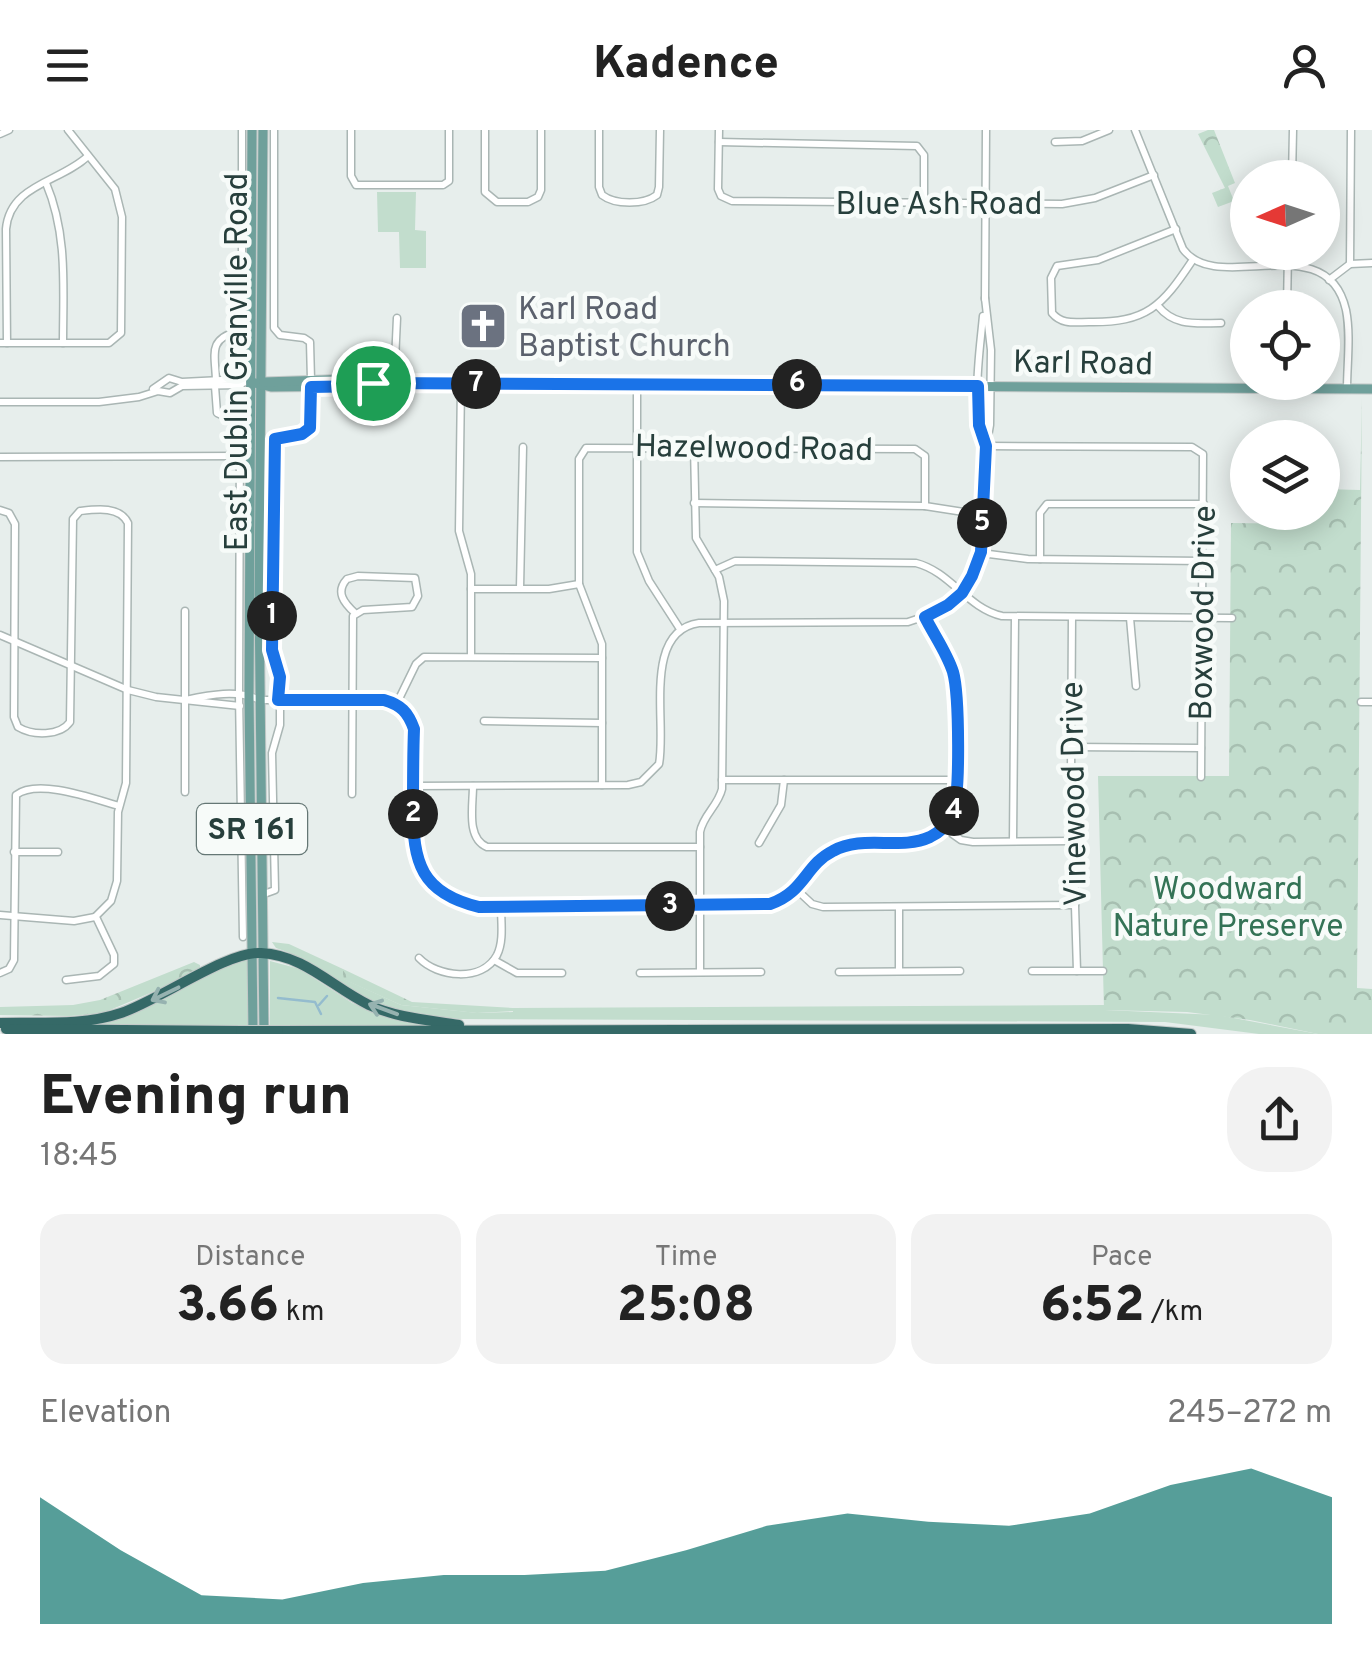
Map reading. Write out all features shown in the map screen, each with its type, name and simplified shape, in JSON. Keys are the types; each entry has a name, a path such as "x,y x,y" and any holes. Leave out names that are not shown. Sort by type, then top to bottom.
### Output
{"highway":[{"path":"0,1026 106,1018 144,1004 228,962 258,953 294,959 383,1010 494,1030"},
{"path":"0,1026 247,1032 1128,1028 1191,1034"}],"main road":[{"name":"East Dublin Granville Road","path":"247,1032 264,894 252,382 252,130"},
{"name":"East Dublin Granville Road","path":"263,130 244,700 247,814 264,1034"},
{"name":"Karl Road","path":"252,382 1372,389"}],"street":[{"path":"68,130 115,189 122,218 122,327 118,338 109,343 3,343 7,220 19,198 63,175 88,156"},
{"name":"East Dublin Granville Road","path":"242,130 242,320 237,331 216,342 216,383 217,413 239,426 244,700"},
{"name":"East Dublin Granville Road","path":"264,894 274,890 272,753 280,725 280,677 272,650 273,444 278,436 302,434 310,428 311,383 310,342 280,335 274,328 274,130"},
{"path":"351,130 354,183 447,184 449,130"},
{"path":"485,130 488,197 497,202 528,202 538,197 541,190 541,130"},
{"path":"600,130 602,195 612,201 644,201 657,196 660,130"},
{"path":"719,130 718,142 916,146 924,155 924,202"},
{"path":"986,130 985,298 978,386 979,425 986,446"},
{"path":"1054,142 1082,141 1109,130"},
{"path":"1136,130 1183,249 1193,260 1230,264"},
{"path":"1292,160 1293,130"},
{"path":"1350,264 1352,130"},
{"name":"Blue Ash Road","path":"718,142 718,184 721,196 732,201 1082,202 1154,175"},
{"path":"46,183 62,235 63,343"},
{"path":"1176,229 1098,260 1057,266 1051,278 1051,307 1056,318 1064,322 1113,322 1138,316 1158,306 1193,260"},
{"path":"1329,280 1350,264 1372,264"},
{"path":"1312,270 1329,280 1342,298 1346,313 1347,389"},
{"path":"413,786 641,782 659,764 664,652 672,635 680,629 724,623 892,623 925,617 948,605 962,593 981,552 990,432 990,350 985,298"},
{"path":"1158,306 1166,316 1180,322 1222,323"},
{"path":"373,383 374,371 395,362 397,318"},
{"path":"166,378 174,384 170,393 163,387 166,378"},
{"name":"Karl Road","path":"174,384 252,382"},
{"path":"461,384 459,531 471,574 471,656"},
{"path":"638,384 637,552 649,581 680,629"},
{"path":"0,402 100,402 136,397 163,387"},
{"path":"694,446 696,538 716,570 723,593 724,623 722,780 718,803 702,823 700,972"},
{"name":"Boxwood Drive","path":"986,446 1201,450 1201,777"},
{"path":"520,588 523,447"},
{"name":"Hazelwood Road","path":"579,584 579,459 586,448 915,449 922,452 926,462 925,506"},
{"path":"0,457 240,456"},
{"path":"694,503 925,506 982,515"},
{"path":"1040,559 1040,513 1052,503 1204,504"},
{"path":"0,510 9,514 15,524 14,717 18,727 27,732 57,732 68,727 71,718 72,524 80,511 114,510 124,514 128,523 126,783 120,806 116,881 111,901 96,917 74,920 0,915"},
{"path":"981,552 1040,559 1203,560"},
{"path":"716,570 735,561 916,563 932,568 989,613 1232,618"},
{"path":"352,794 354,613 340,590 352,576 411,575 417,582 417,602 412,607 354,613"},
{"path":"471,589 579,584 595,622 602,658 602,785"},
{"path":"185,611 185,792"},
{"path":"1013,841 1015,616"},
{"path":"0,635 128,690 156,697 397,704 408,714 414,729 413,842 419,866 432,886 454,901 479,907 700,906 770,904 797,890 820,860 836,849 864,842 924,839 944,828 954,810 956,684 952,668 925,617"},
{"name":"Vinewood Drive","path":"1072,617 1072,841 1077,971"},
{"path":"1130,618 1136,686"},
{"path":"397,704 419,660 430,656 602,658"},
{"path":"1361,702 1372,702"},
{"path":"484,721 602,722"},
{"path":"1071,747 1201,748"},
{"path":"722,780 956,780"},
{"path":"759,843 781,805 784,780"},
{"path":"473,786 474,834 478,843 487,847 700,847"},
{"path":"0,972 9,969 14,960 17,794 43,789 120,806"},
{"name":"East Dublin Granville Road","path":"244,937 247,814"},
{"path":"944,828 961,840 1072,841"},
{"path":"14,852 58,852"},
{"path":"797,890 812,904 823,906 1074,906"},
{"path":"899,906 900,971"},
{"path":"419,958 428,968 450,973 476,972 494,960 501,943 501,907"},
{"path":"66,980 99,976 114,964 114,955 96,917"},
{"path":"494,960 516,972 562,972"},
{"path":"1032,971 1104,971"},
{"path":"640,972 761,972"},
{"path":"839,972 960,972"}],"green space":[{"path":"1214,130 1230,170 1230,202 1218,207 1212,193 1225,188 1198,134"},
{"path":"377,192 416,192 415,230 426,231 426,268 400,268 399,232 378,232"},
{"name":"Woodward Nature Preserve","path":"1362,397 1357,988 1372,989 1372,1034 1318,1034 1187,1012 1104,1010 1098,776 1229,776 1231,530 1340,530 1340,489 1360,490"},
{"path":"272,942 289,944 343,969 344,979 401,1005 478,1013 513,1012 513,1008 1104,1005 1105,1010 1218,1015 1318,1034 1259,1034 1165,1022 459,1019 380,1005 276,948"},
{"path":"242,959 249,961 249,1025 83,1026 136,1010"},
{"path":"270,961 300,969 352,1003 376,1013 434,1025 270,1025"},
{"path":"194,962 200,970 188,977 103,1013 0,1015 0,1007 73,1005 100,1000"},
{"path":"343,969 412,1002 515,1011 477,1013 401,1005 343,979"}],"waterway":[{"path":"319,1005 327,996"},
{"path":"278,998 315,1002 321,1014"}],"place":[{"name":"Karl Road Baptist Church","path":"483,326"}],"route":[{"path":"373,383 978,386 979,425 986,446 981,552 962,593 925,617 952,668 957,692 956,800 944,828 911,842 864,842 836,849 820,860 788,897 759,906 479,907 454,901 432,886 419,866 413,842 414,729 408,714 397,704 384,700 278,700 280,677 272,650 273,444 278,436 306,433 310,428 311,387 373,383"}]}
